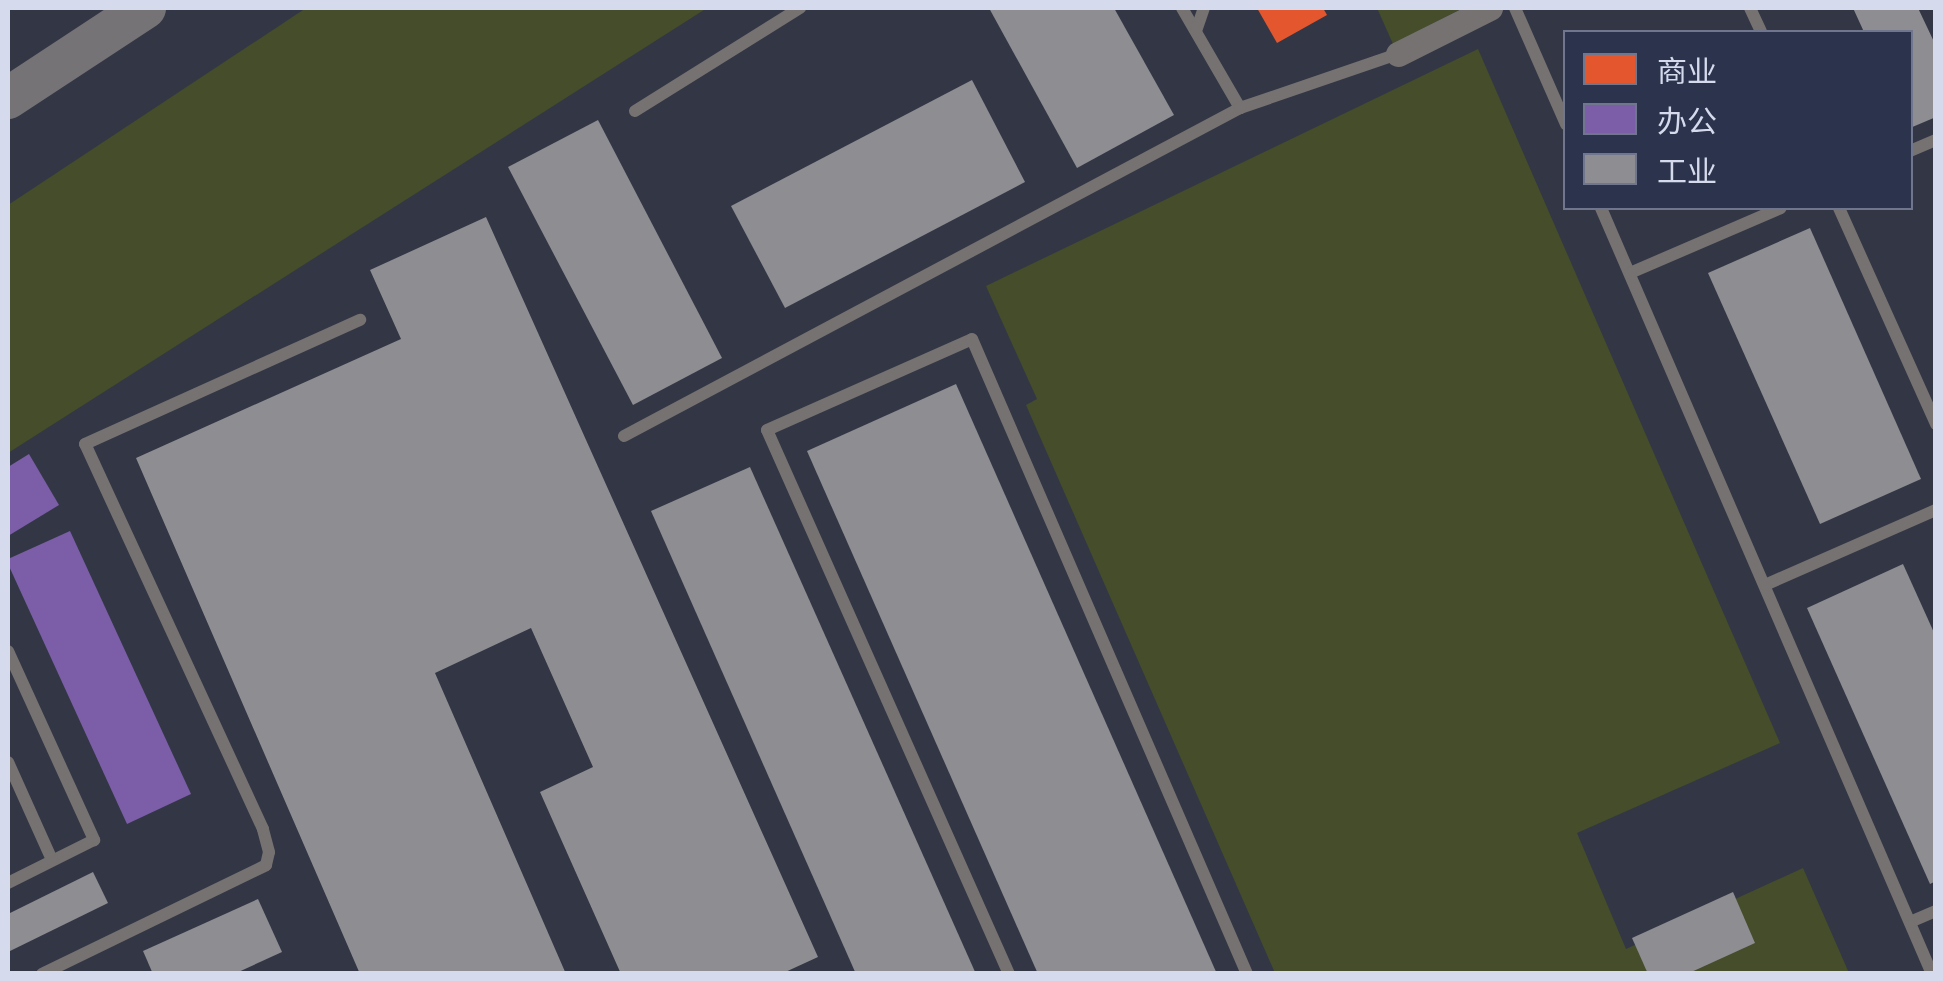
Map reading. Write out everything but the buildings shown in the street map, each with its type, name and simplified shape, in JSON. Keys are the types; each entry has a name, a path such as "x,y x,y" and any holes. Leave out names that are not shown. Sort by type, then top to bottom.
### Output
{"main road":[{"path":"8,98 145,8"}],"street":[{"path":"1398,54 1490,8"}],"lane":[{"path":"635,111 800,8"},
{"path":"1182,8 1240,108"},
{"path":"1196,31 1204,8"},
{"path":"1515,8 1563,117"},
{"path":"624,436 1240,108 1398,54"},
{"path":"1603,210 1932,974"},
{"path":"1630,273 1776,210"},
{"path":"1840,210 1936,424"},
{"path":"42,974 266,865 269,852 264,830 85,444 360,320"},
{"path":"1009,974 768,430 972,339 1247,974"},
{"path":"1764,586 1934,516"},
{"path":"8,651 94,840 8,882"},
{"path":"8,762 52,860"},
{"path":"1910,922 1936,910"}],"green space":[{"path":"306,8 707,8 8,453 8,205"},
{"path":"1377,8 1463,8 1393,44"},
{"path":"1478,49 1780,743 1577,833 1626,949 1803,868 1849,973 1275,973 1026,405 1037,399 986,286"}]}
